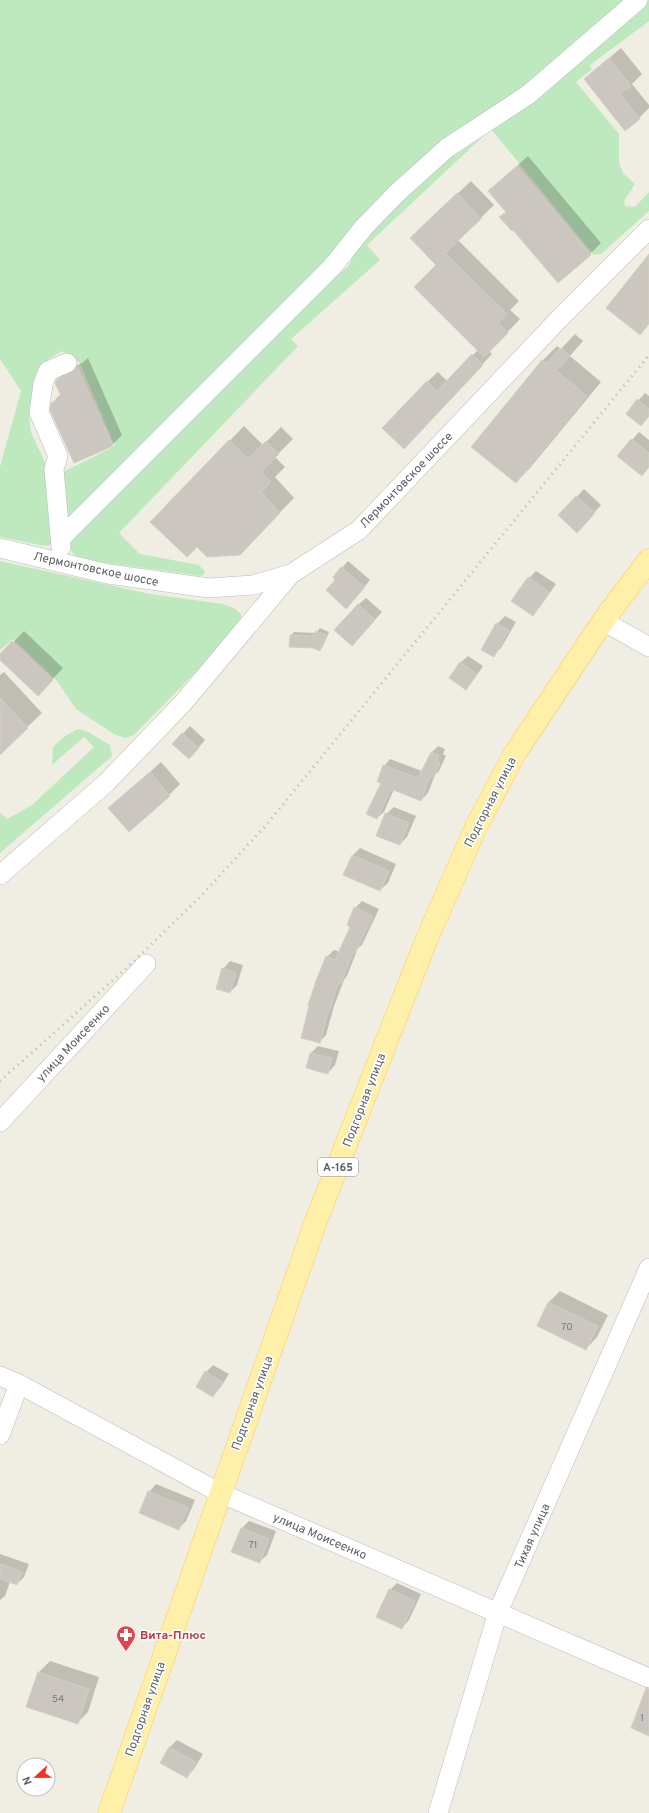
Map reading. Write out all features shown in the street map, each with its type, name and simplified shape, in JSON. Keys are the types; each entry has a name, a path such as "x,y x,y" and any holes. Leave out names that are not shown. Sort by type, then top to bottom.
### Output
{"main road":[{"name":"Подгорная улица","path":"109,1813 316,1221 426,941 476,827 516,753 604,621 649,560"}],"street":[{"path":"60,539 332,267 364,227 397,193 447,148 529,94 638,0"},
{"name":"Лермонтовское шоссе","path":"0,548 108,574 208,588 252,585 291,574 359,530 560,318 649,229"},
{"path":"63,563 54,469 58,456 39,412 43,384 48,372 67,363"},
{"path":"0,874 106,783 178,709 291,574"},
{"path":"604,621 649,647"},
{"name":"улица Моисеенко","path":"0,1122 146,964"},
{"name":"Тихая улица","path":"438,1813 498,1612 649,1268"},
{"name":"улица Моисеенко","path":"0,1376 19,1384 220,1493 649,1678"},
{"path":"0,1435 19,1384"}],"green space":[{"path":"0,0 628,0 328,264 72,519 63,517 61,473 115,446 80,363 62,351 49,359 37,375 29,416 31,432 51,476 54,544 45,546 0,537 0,467 21,391 0,359"},
{"path":"646,0 649,0 649,21 590,65 592,69 576,82 619,134 619,163 623,173 635,184 624,201 625,206 635,207 649,192 649,211 601,254 594,255 491,129 367,245 380,260 291,339 298,346 119,533 140,554 199,565 205,572 202,576 84,560 75,556 69,548 73,534 279,328 349,265 367,229 451,151"},
{"path":"0,561 150,594 223,604 234,608 241,614 241,620 238,629 134,735 125,738 114,734 76,709 57,681 13,639 0,650"},
{"path":"78,729 88,732 110,745 112,756 0,853 0,812 7,819 32,805 94,747 84,737 52,765 53,747 65,736"}],"building":[{"path":"609,58 631,86 620,94 640,119 625,131 584,79"},
{"path":"517,166 591,255 558,283 513,230 512,231 499,217 506,212 488,191"},
{"path":"457,193 481,219 445,253 507,314 498,323 508,333 484,357 414,287 436,265 410,238"},
{"path":"649,254 649,324 640,335 606,308"},
{"path":"560,348 570,356 556,371 587,396 516,483 471,447 542,360 547,363"},
{"path":"472,354 483,365 404,449 382,428 427,381 437,391"},
{"path":"77,367 113,446 74,463 50,410 51,403 62,398 55,383 57,379 72,373"},
{"path":"637,399 649,409 649,416 641,426 626,414"},
{"path":"631,439 649,453 649,467 642,476 617,456"},
{"path":"229,440 248,459 266,441 279,454 261,472 271,482 261,492 280,513 240,555 207,557 197,547 187,557 150,522"},
{"path":"576,496 595,513 577,533 558,515"},
{"path":"341,567 365,587 346,609 326,590 335,580 333,577"},
{"path":"528,577 549,592 533,616 511,601"},
{"path":"358,604 375,620 352,646 334,630"},
{"path":"496,623 509,630 494,657 481,650"},
{"path":"316,631 326,635 320,651 313,648 289,647 290,635 313,636"},
{"path":"12,641 53,680 38,696 0,660 0,654"},
{"path":"460,662 477,674 466,690 449,678"},
{"path":"0,698 28,728 0,755"},
{"path":"182,733 199,748 189,759 172,744"},
{"path":"431,752 439,755 437,761 440,763 433,779 430,777 421,801 391,789 377,819 366,814 381,783 377,782 383,765 418,778"},
{"path":"150,772 170,796 129,832 108,808"},
{"path":"385,813 409,823 400,845 376,836"},
{"path":"352,855 389,871 380,891 343,875"},
{"path":"354,907 373,916 355,953 353,952 341,984 338,984 328,1012 320,1043 301,1038 308,1005 326,956 335,960 350,927 347,925"},
{"path":"222,968 236,973 230,993 216,989"},
{"path":"310,1053 332,1058 328,1074 306,1068"},
{"path":"548,1302 598,1326 586,1350 537,1326"},
{"path":"205,1371 222,1382 213,1397 196,1387"},
{"path":"148,1491 188,1508 179,1530 139,1513"},
{"path":"241,1528 269,1539 260,1563 231,1552"},
{"path":"0,1564 22,1572 17,1585 0,1579"},
{"path":"389,1589 415,1601 402,1629 376,1617"},
{"path":"38,1672 89,1689 78,1724 26,1707"},
{"path":"646,1688 649,1689 649,1736 631,1728"},
{"path":"169,1747 196,1762 187,1778 160,1763"}],"railway":[{"path":"0,1081 131,964 201,896 267,824 649,355"}],"place":[{"name":"Вита-Плюс","path":"126,1652"}]}
